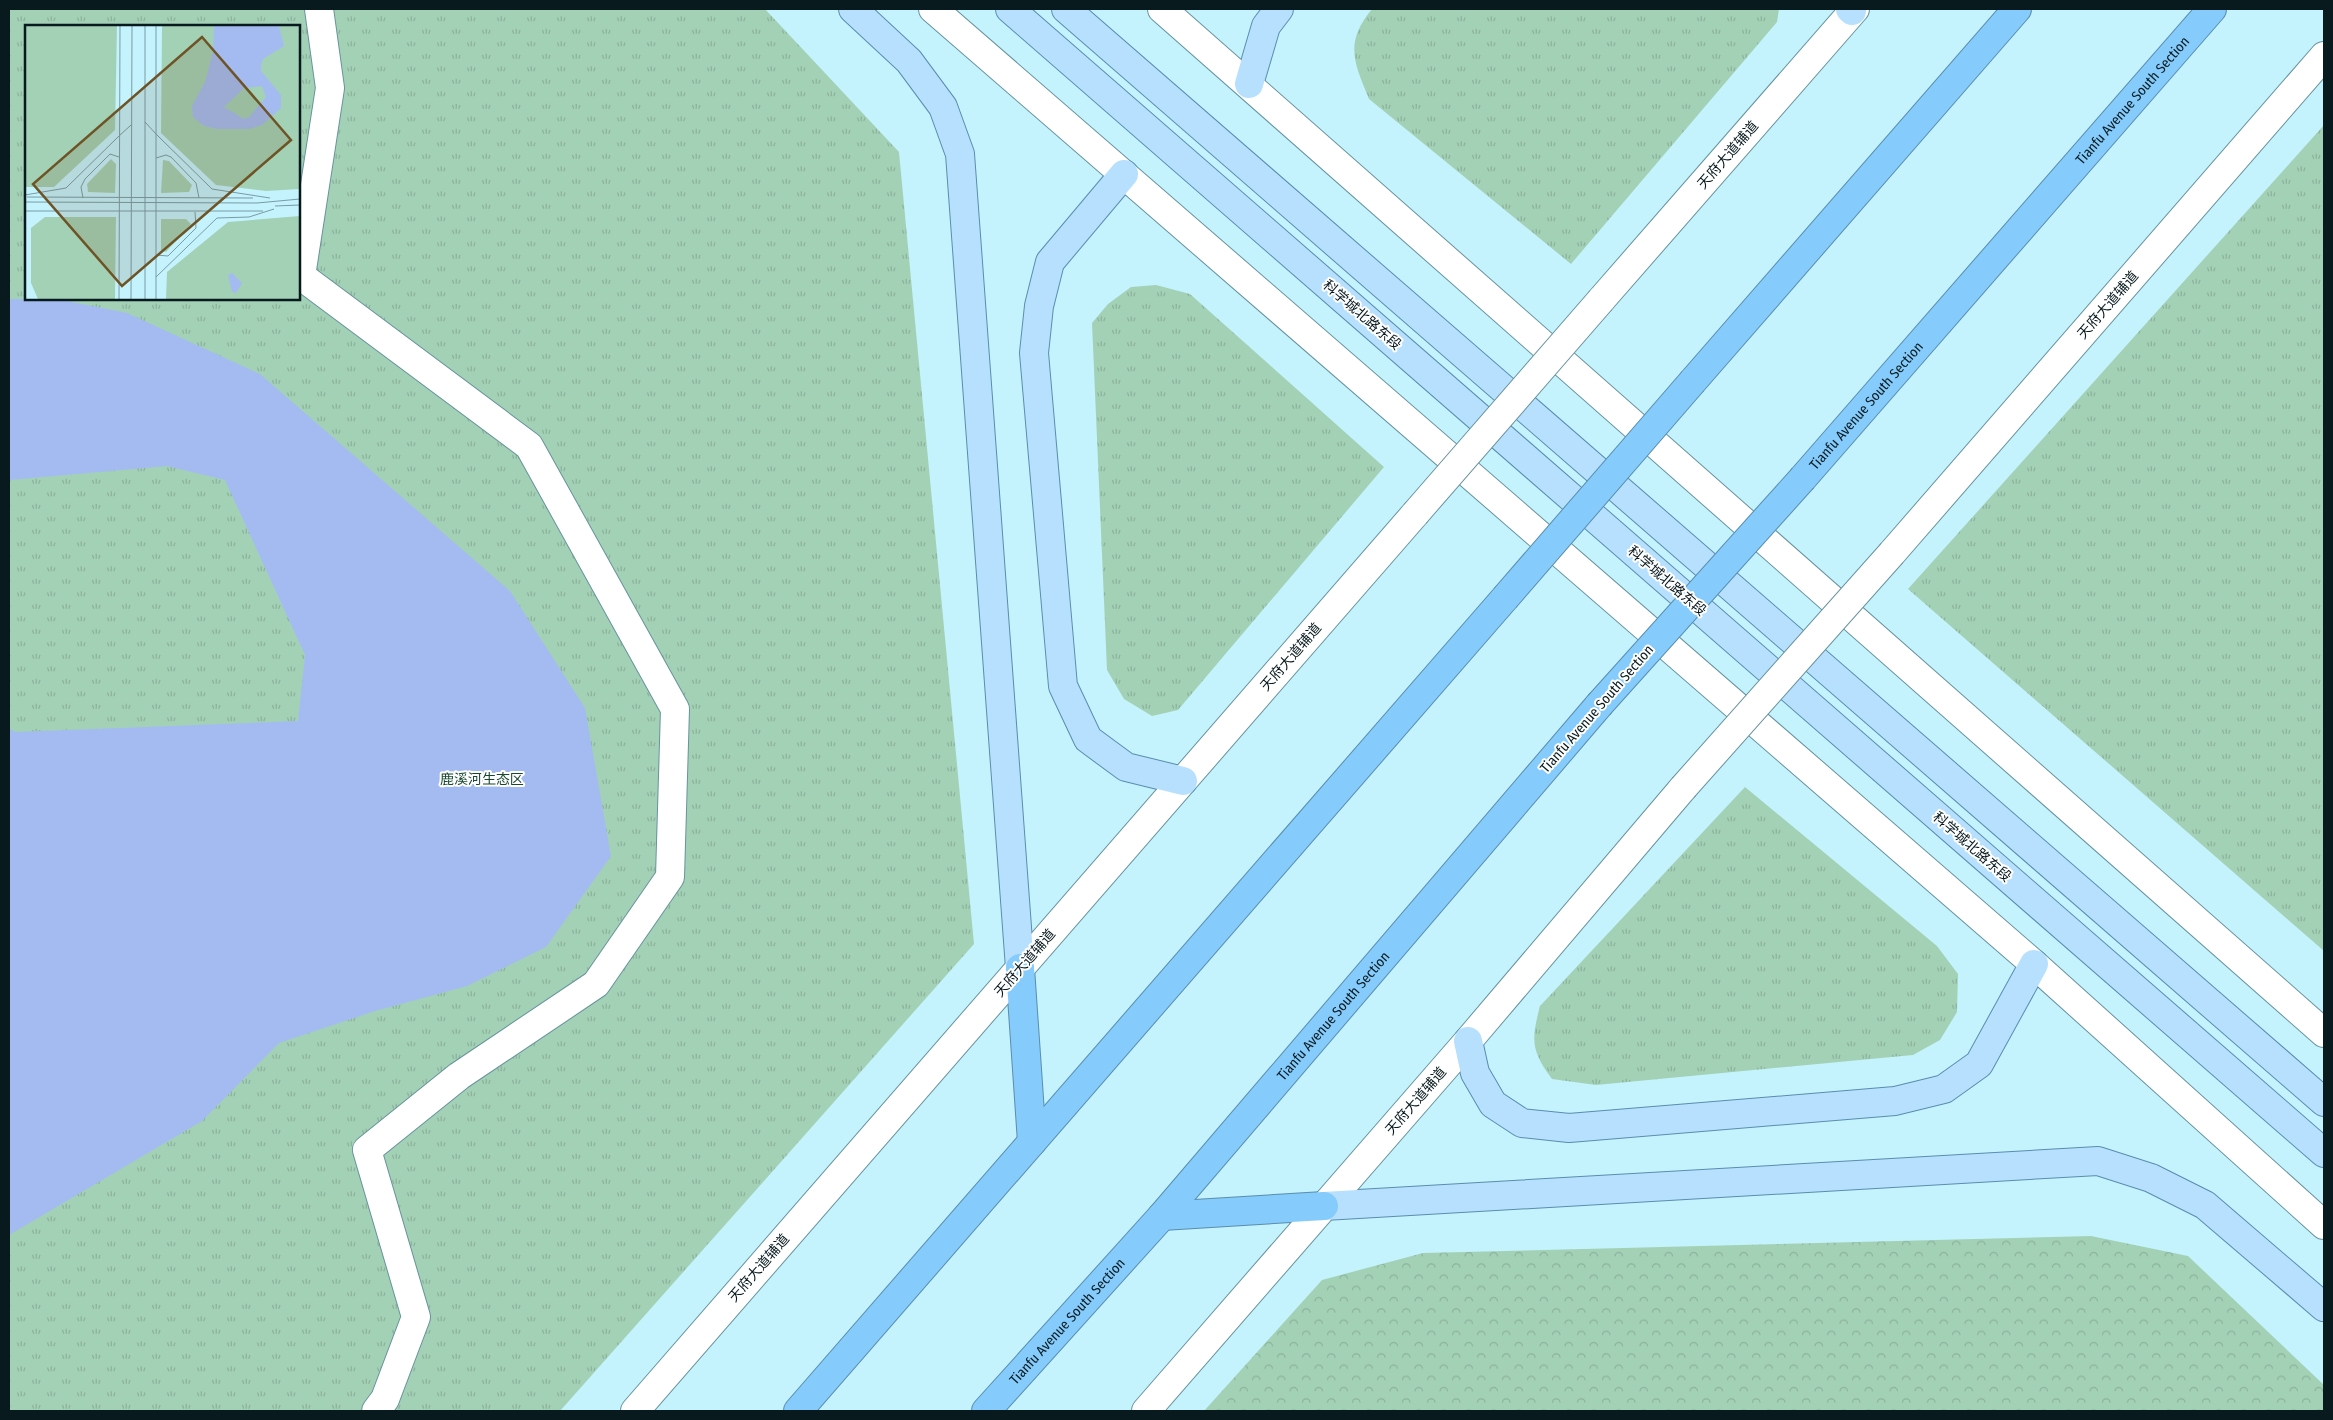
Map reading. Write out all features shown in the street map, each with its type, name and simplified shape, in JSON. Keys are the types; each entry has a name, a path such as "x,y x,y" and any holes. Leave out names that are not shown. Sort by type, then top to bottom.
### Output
{"highway":[{"path":"798,1411 2017,9"},
{"name":"Tianfu Avenue South Section","path":"986,1411 1162,1216 1599,705 1803,478 2212,9"},
{"path":"1020,968 1032,1142"},
{"path":"1162,1216 1324,1206"}],"main road":[{"path":"852,9 910,61 943,107 960,154 1020,968"},
{"name":"科学城北路东段","path":"1010,9 2324,1153"},
{"path":"1066,9 2324,1102"},
{"path":"1249,84 1266,26 1279,9"},
{"path":"1124,174 1050,262 1040,306 1034,353 1063,686 1088,739 1126,767 1183,781"},
{"path":"1468,1040 1475,1073 1493,1104 1522,1123 1569,1128 1895,1101 1944,1089 1979,1064 2034,964"},
{"path":"1324,1206 2098,1161 2151,1178 2205,1205 2324,1306"}],"street":[{"path":"318,9 330,88 302,276 529,446 675,709 670,877 602,976 596,984 460,1076 367,1150 416,1317 385,1399 376,1411"},
{"path":"933,9 2034,964 2324,1225"},
{"path":"1162,9 2324,1033"},
{"name":"天府大道辅道","path":"635,1411 1852,10"},
{"name":"天府大道辅道","path":"1146,1411 1468,1040 1683,788 1892,554 2324,56"}],"green space":[{"name":"鹿溪河生态区","path":"9,9 765,9 899,152 974,944 560,1411 9,1411"},
{"path":"1372,9 1779,9 1777,22 1571,264 1369,99 1359,74 1354,53 1358,32"},
{"path":"2324,125 2324,951 1908,589"},
{"path":"1156,285 1190,294 1384,467 1178,710 1152,716 1124,699 1107,670 1092,323 1108,304 1131,287"},
{"path":"1745,787 1937,946 1958,974 1957,1012 1940,1040 1913,1055 1596,1085 1552,1079 1540,1060 1535,1045 1535,1028 1540,1006"},
{"path":"2091,1236 2188,1256 2324,1385 2324,1411 1204,1411 1322,1280 1423,1253"}],"water":[{"path":"9,299 62,300 127,313 260,374 510,591 585,708 611,856 546,947 467,986 375,1011 279,1043 202,1121 9,1235 9,728 15,732 298,721 305,655 225,480 167,466 9,480"}]}
